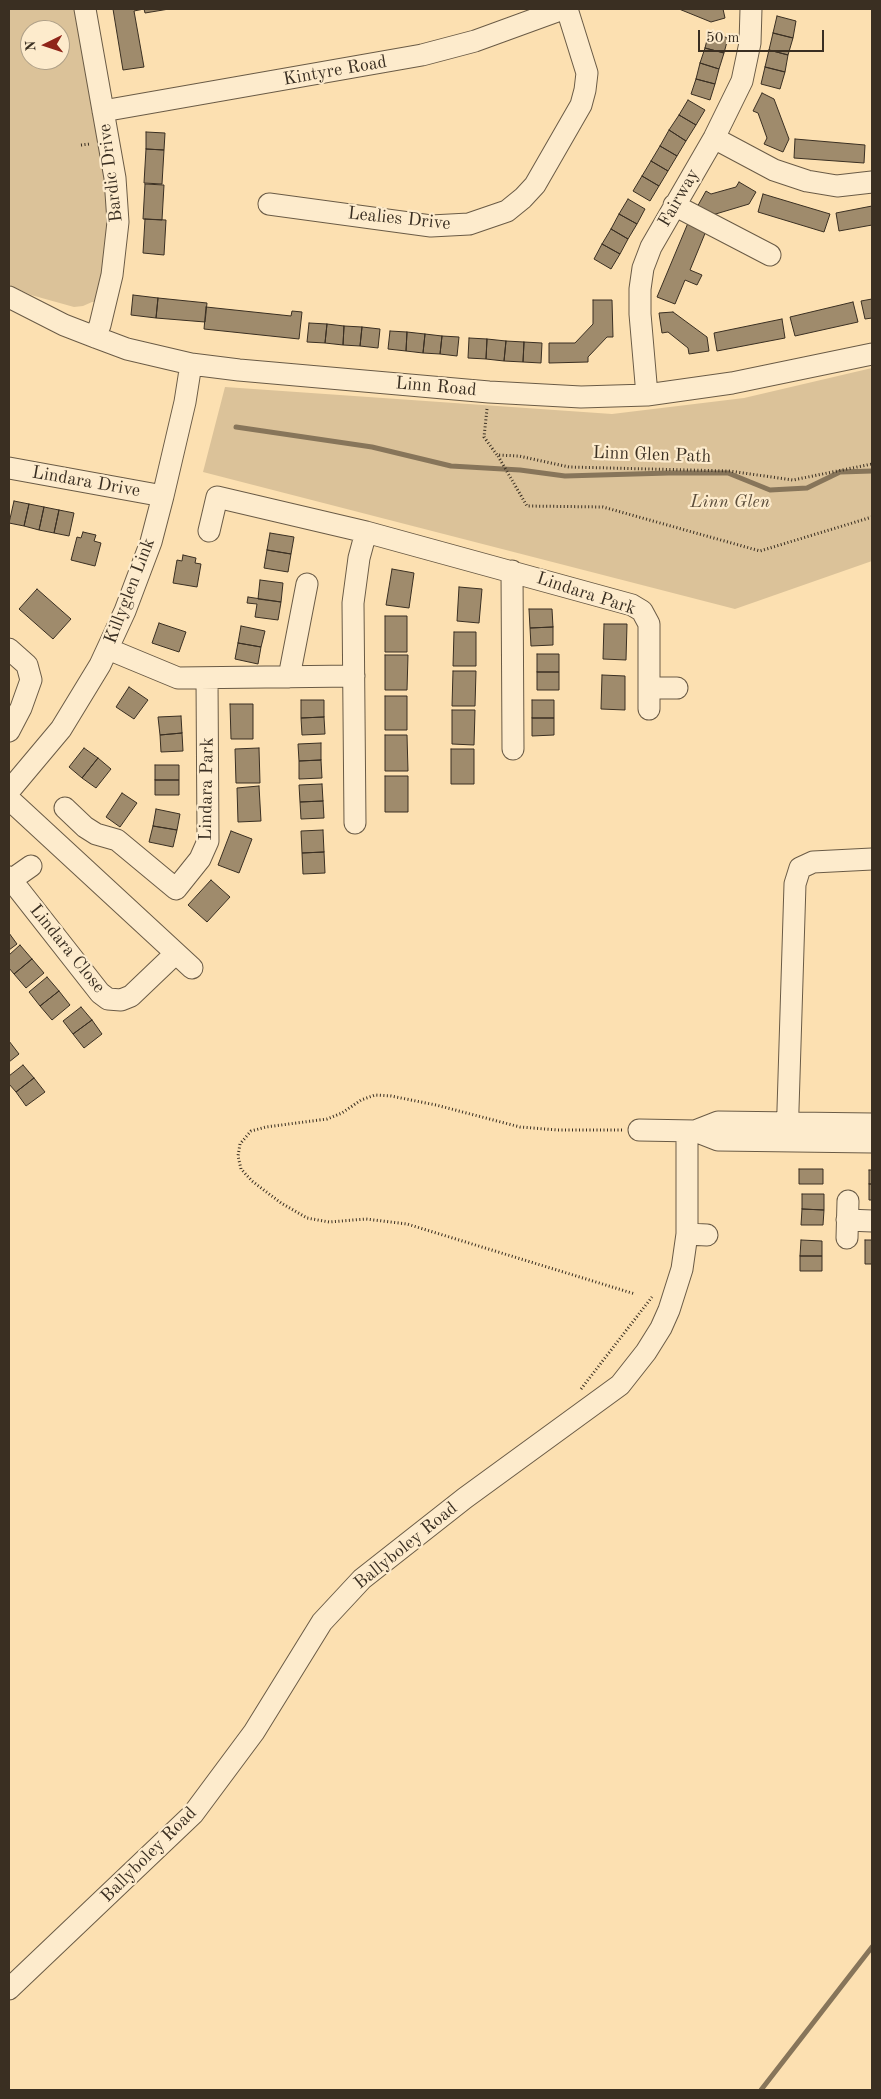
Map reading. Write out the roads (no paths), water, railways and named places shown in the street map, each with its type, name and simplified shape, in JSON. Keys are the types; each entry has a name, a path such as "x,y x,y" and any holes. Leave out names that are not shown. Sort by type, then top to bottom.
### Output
{"street":[{"name":"Bardic Drive","path":"85,9 115,178 118,222 112,275 100,325 95,337"},
{"name":"Kintyre Road","path":"103,111 422,55 475,41 563,9"},
{"name":"Lealies Drive","path":"269,204 431,226 469,224 507,211 535,185 581,104 586,90 587,73 567,9"},
{"name":"Fairway","path":"647,395 640,314 641,278 651,247 714,138 744,73 750,43 751,9"},
{"path":"714,138 774,170 807,181 837,186 872,182"},
{"path":"674,205 770,255"},
{"name":"Linn Road","path":"9,297 64,324 127,349 191,364 489,392 580,397 647,395 732,383 872,354"},
{"name":"Killyglen Link","path":"9,791 61,729 108,649 151,542 164,496 185,402 191,364"},
{"name":"Lindara Drive","path":"9,468 164,496"},
{"name":"Lindara Park","path":"209,531 217,498 366,532 632,605 641,610 649,624 649,709"},
{"path":"355,823 354,593 366,532"},
{"name":"Lindara Park","path":"512,571 512,749"},
{"path":"289,677 307,584"},
{"path":"9,649 27,665 31,680 22,708 9,731"},
{"path":"108,649 178,678 354,676"},
{"name":"Lindara Park","path":"66,808 85,827 96,834 117,840 176,889 200,859 208,841 207,679"},
{"path":"650,688 677,688"},
{"path":"9,800 192,968"},
{"path":"787,1132 795,884 800,868 813,862 872,859"},
{"name":"Lindara Close","path":"30,866 10,878 100,993 108,999 121,1000 131,996 175,954"},
{"path":"639,1130 691,1131 718,1122 872,1142"},
{"path":"787,1132 872,1124"},
{"name":"Ballyboley Road","path":"9,1989 193,1814 254,1732 322,1622 362,1579 479,1487 620,1385 646,1352 669,1310 682,1269 697,1234 691,1131"},
{"path":"847,1220 872,1221"}],"waterway":[{"path":"236,427 372,447 451,466 520,470 565,476 728,473 770,490 807,488 840,472 872,471"},
{"path":"761,2090 872,1947"}],"park label":[{"name":"Linn Glen","path":"730,502"}]}
